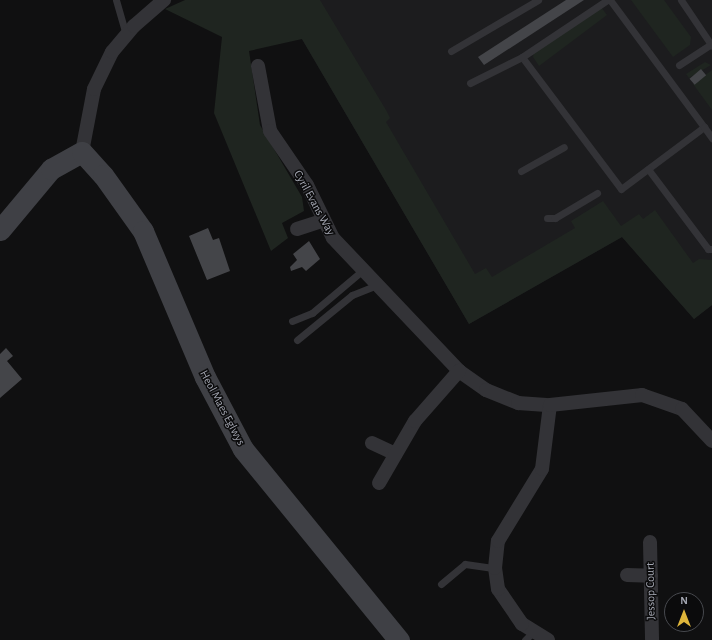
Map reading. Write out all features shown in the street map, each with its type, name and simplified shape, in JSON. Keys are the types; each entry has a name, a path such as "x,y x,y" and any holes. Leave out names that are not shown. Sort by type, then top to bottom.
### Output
{"street":[{"path":"0,230 52,169 82,152 94,89 112,52 126,35 164,0"},
{"name":"Cyril Evans Way","path":"258,66 270,131 306,185 333,238 379,284 459,371 486,390 518,403 550,405 642,395 682,409 712,441"},
{"name":"Heol Maes Eglwys","path":"82,152 103,174 143,231 205,377 243,449 399,640"},
{"path":"297,229 324,220"},
{"path":"379,483 415,421 459,371"},
{"path":"548,640 529,635 498,588 495,568 498,541 542,469 550,405"},
{"path":"372,443 396,454"},
{"name":"Jessop Court","path":"650,542 652,640"},
{"path":"627,574 651,576"}],"lane":[{"path":"116,0 126,35"},
{"path":"452,51 538,0"},
{"path":"470,83 522,56 608,0 712,138"},
{"path":"679,65 711,45 681,0"},
{"path":"522,56 621,189 704,127"},
{"path":"521,171 564,147"},
{"path":"648,169 708,249 712,249"},
{"path":"547,218 556,218 597,193"},
{"path":"292,321 312,313 364,269"},
{"path":"298,340 352,295 379,284"},
{"path":"441,584 466,564 495,568"}],"shaded area":[{"path":"185,0 320,0 386,110 390,118 386,122 475,274 486,268 492,277 575,228 571,221 603,201 621,226 639,214 643,219 655,210 693,263 699,259 712,260 712,305 694,319 622,237 469,324 302,39 249,51 260,125 302,197 304,211 282,223 288,238 271,251 214,113 222,37 165,9"},
{"path":"279,0 712,0 712,305 694,319 622,237 469,324"},
{"path":"631,0 664,0 691,37 690,45 673,57"},
{"path":"601,7 607,15 539,66 533,57 534,52"},
{"path":"705,62 711,65 689,78 686,74"},
{"path":"712,70 712,110 693,84"}],"building":[{"path":"566,0 584,0 484,65 478,57"},
{"path":"701,69 706,75 695,85 690,79"},
{"path":"208,228 213,240 219,238 230,271 207,280 189,236"},
{"path":"309,241 320,259 306,271 302,267 291,271 290,267 297,260 293,254"},
{"path":"6,348 13,356 7,361 22,379 0,398 0,354"}]}
